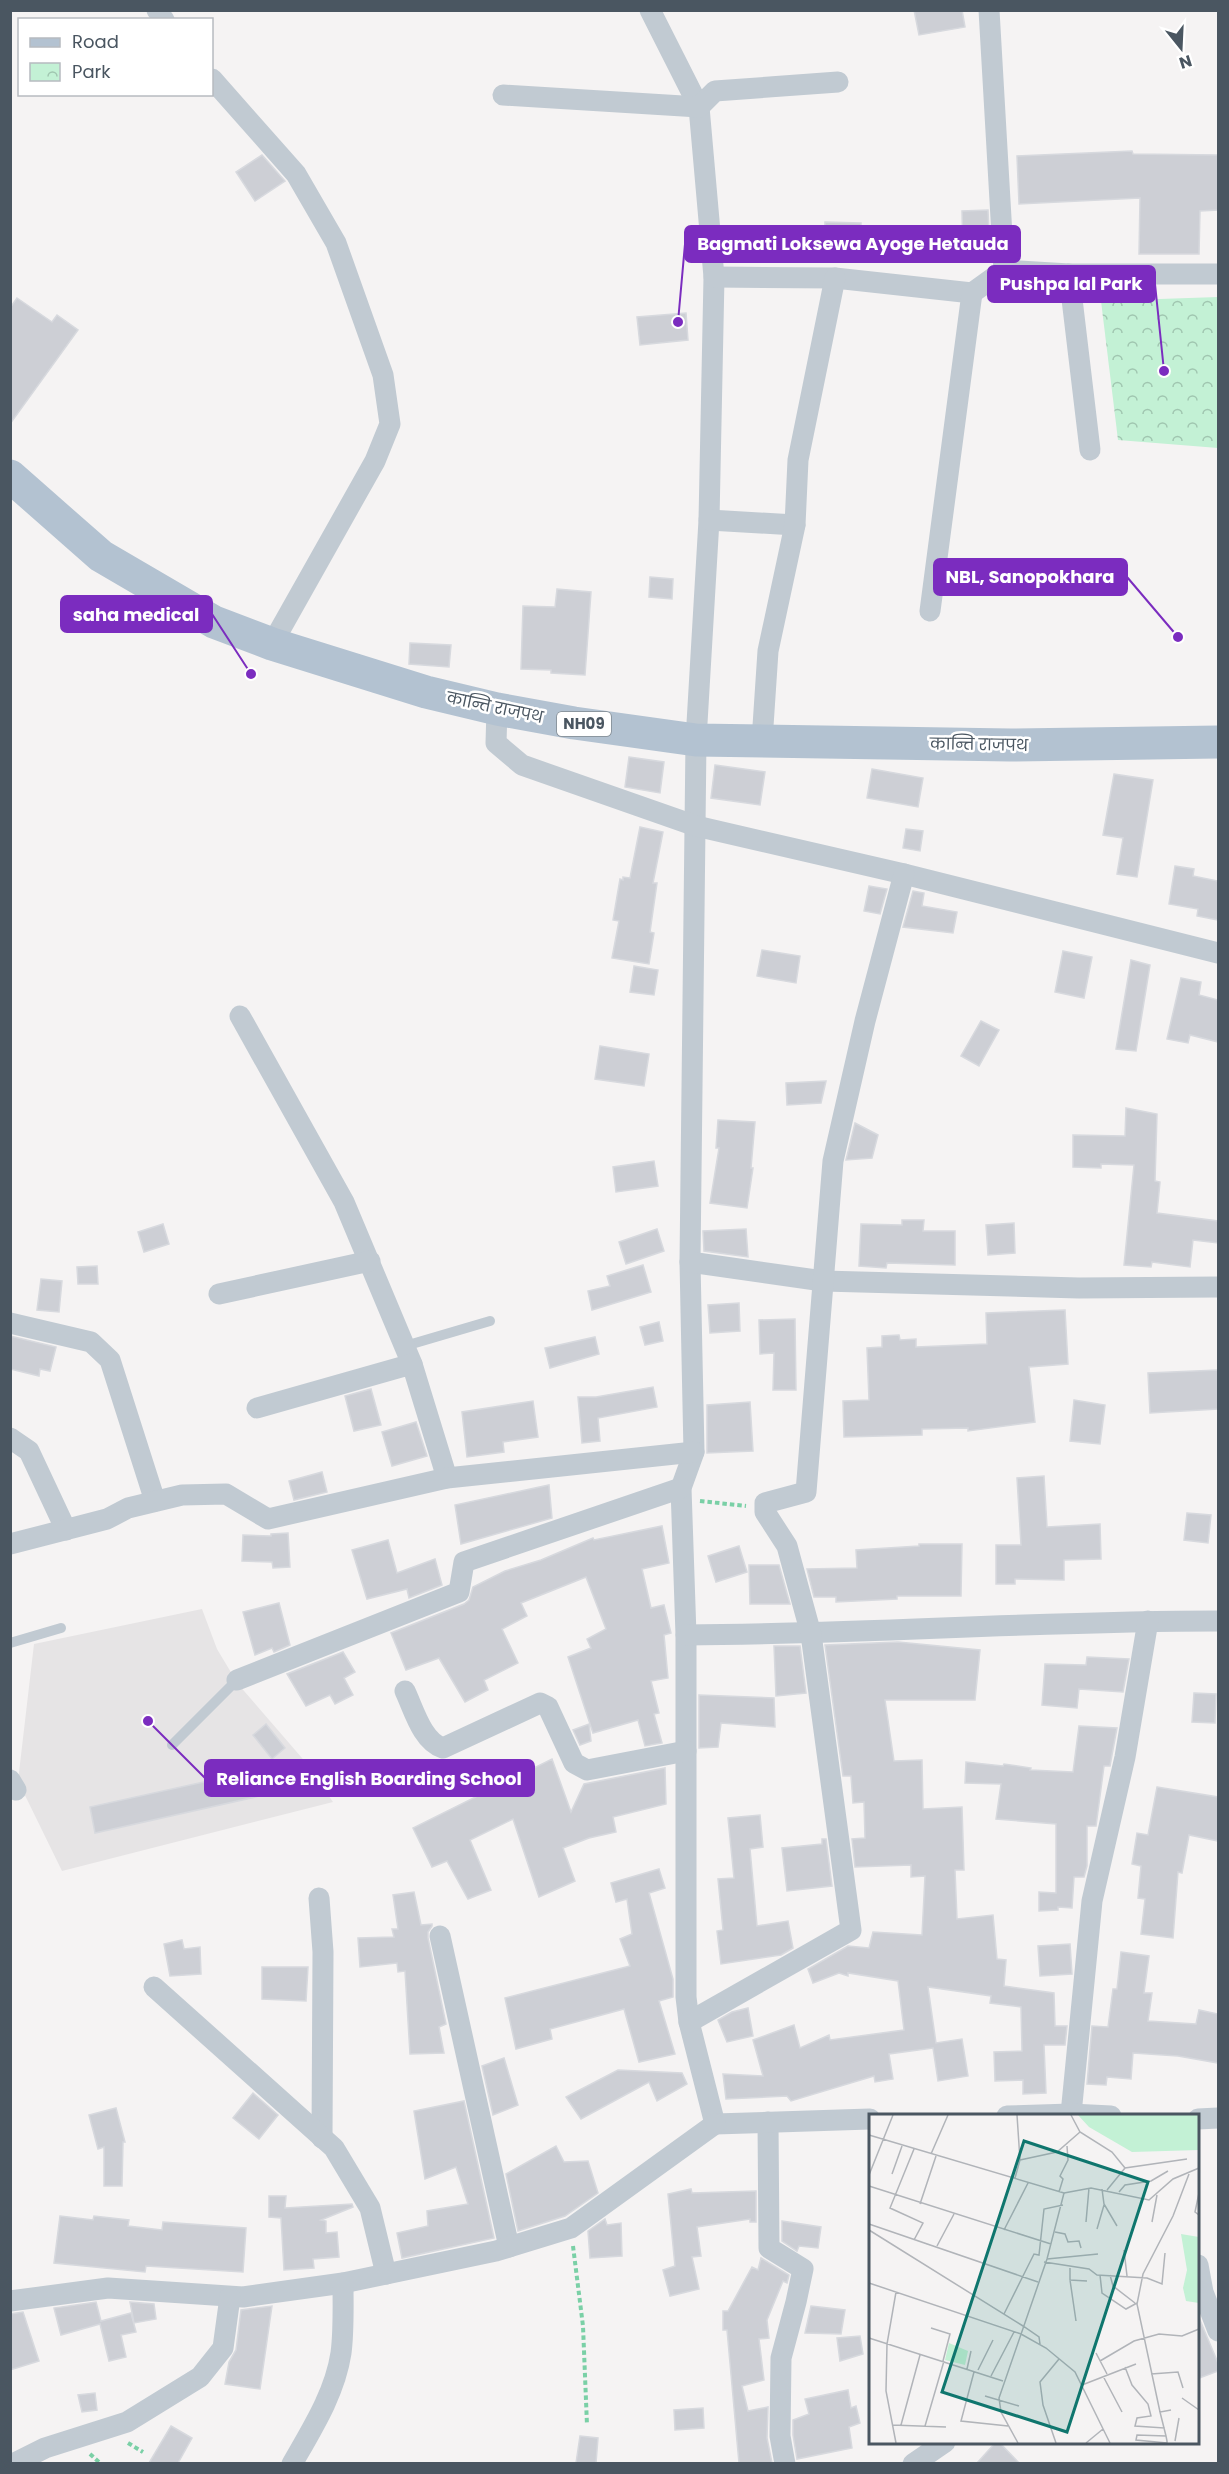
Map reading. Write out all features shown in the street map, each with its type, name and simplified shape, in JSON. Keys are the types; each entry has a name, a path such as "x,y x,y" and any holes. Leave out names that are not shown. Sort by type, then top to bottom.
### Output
{"main road":[{"name":"कान्ति राजपथ","path":"10,476 101,556 214,622 272,644 426,692 497,709 574,723 696,740 1010,745 1218,742"}],"street":[{"path":"650,10 699,107 714,277 709,520 696,740 690,1262 694,1452 681,1493 686,1635 686,1997 689,2022 715,2124"},
{"path":"989,10 1004,270"},
{"path":"213,80 296,174 336,243 383,375 390,424 375,461 272,644"},
{"path":"503,94 699,107 715,91 838,82"},
{"path":"714,277 835,278 972,293 1004,270 1069,274 1218,274"},
{"path":"1069,274 1090,450"},
{"path":"762,741 768,651 795,525 798,460 835,278"},
{"path":"930,611 972,293"},
{"path":"709,520 795,525"},
{"path":"497,709 496,743 522,765 696,826 904,874 1218,952"},
{"path":"689,2022 851,1930 811,1634 787,1546 765,1512 765,1503 806,1492 833,1161 865,1021 904,874"},
{"path":"240,1016 344,1202 408,1355 447,1478"},
{"path":"219,1294 370,1261"},
{"path":"690,1262 823,1281 1079,1288 1218,1287"},
{"path":"10,1323 91,1342 110,1360 154,1501"},
{"path":"257,1408 408,1355"},
{"path":"10,1438 29,1451 66,1530"},
{"path":"10,1544 107,1519 128,1508 182,1494 226,1494 268,1519 447,1478 694,1452"},
{"path":"237,1680 459,1592 464,1562 681,1493"},
{"path":"686,1635 811,1634 1148,1621 1218,1621"},
{"path":"1071,2114 1092,1901 1125,1757 1148,1621"},
{"path":"405,1691 428,1738 434,1745 443,1748 540,1703 548,1707 574,1763 587,1770 686,1751"},
{"path":"319,1898 323,1952 322,2138"},
{"path":"440,1936 509,2247"},
{"path":"154,1987 334,2148 370,2208 387,2274"},
{"path":"1199,2120 1218,2118"},
{"path":"10,2301 108,2288 243,2297 343,2283 387,2274 509,2247 571,2228 715,2124 869,2119"},
{"path":"768,2122 769,2248 803,2269 781,2358 780,2436 785,2463"},
{"path":"292,2463 316,2422 332,2385 341,2355 343,2283"},
{"path":"1200,2293 1218,2331"},
{"path":"13,2463 45,2448 127,2422 200,2377 223,2348 230,2297"},
{"path":"913,2463 942,2444"}],"lane":[{"path":"408,1355 490,1321"},
{"path":"10,1643 61,1628"},
{"path":"172,1745 237,1680"}],"path":[{"path":"681,1493 765,1508"},
{"path":"571,2228 583,2326 587,2425"}],"shaded area":[{"path":"202,1609 217,1649 238,1684 302,1758 333,1802 62,1871 18,1781 34,1644"}],"green space":[{"path":"1218,297 1218,448 1118,440 1101,301"}],"building":[{"path":"914,10 962,10 965,27 919,35"},
{"path":"1132,151 1133,154 1218,155 1218,210 1200,211 1199,254 1139,254 1140,198 1019,204 1017,156"},
{"path":"262,155 285,181 255,201 236,172"},
{"path":"988,210 990,255 963,256 962,211"},
{"path":"825,222 861,223 860,252 824,251"},
{"path":"17,298 52,322 57,315 78,330 10,424 10,308"},
{"path":"686,313 688,340 640,345 637,317"},
{"path":"650,577 673,579 672,599 649,597"},
{"path":"557,589 591,592 585,675 551,673 551,670 521,669 523,606 555,607"},
{"path":"410,643 451,645 449,667 409,664"},
{"path":"629,757 664,762 660,793 625,787"},
{"path":"715,765 765,772 760,805 711,798"},
{"path":"872,769 923,778 918,807 867,798"},
{"path":"1114,774 1153,780 1137,877 1117,874 1123,838 1103,835"},
{"path":"640,827 663,832 653,883 657,883 650,932 654,933 649,964 612,958 619,921 613,920 620,879 630,878"},
{"path":"906,829 923,831 920,851 903,848"},
{"path":"1175,866 1194,869 1193,876 1218,881 1218,920 1197,916 1198,909 1169,904"},
{"path":"869,886 887,889 880,914 864,911"},
{"path":"913,891 924,893 922,906 957,912 953,933 903,927"},
{"path":"762,950 800,956 796,983 757,976"},
{"path":"1063,951 1092,957 1084,998 1055,992"},
{"path":"1131,960 1150,965 1136,1051 1116,1049"},
{"path":"634,966 658,970 654,995 630,992"},
{"path":"1181,978 1201,982 1199,995 1218,1000 1218,1042 1190,1035 1188,1043 1167,1039"},
{"path":"981,1021 999,1030 979,1066 961,1056"},
{"path":"600,1046 649,1054 644,1086 595,1079"},
{"path":"826,1081 821,1103 787,1105 786,1083"},
{"path":"1126,1108 1157,1114 1155,1181 1160,1182 1157,1213 1218,1221 1218,1243 1193,1240 1190,1267 1152,1262 1151,1267 1124,1265 1134,1165 1101,1164 1101,1168 1073,1167 1073,1135 1125,1136"},
{"path":"718,1120 755,1122 751,1168 753,1168 747,1208 710,1203 719,1148 716,1148"},
{"path":"855,1123 878,1135 872,1158 846,1160"},
{"path":"654,1161 658,1186 616,1192 613,1167"},
{"path":"902,1220 924,1220 923,1231 955,1231 955,1265 887,1263 886,1268 859,1266 861,1224 902,1225"},
{"path":"1014,1223 1015,1253 988,1255 986,1225"},
{"path":"163,1224 169,1244 144,1252 138,1232"},
{"path":"657,1229 664,1251 626,1264 619,1242"},
{"path":"746,1229 748,1257 704,1251 703,1231"},
{"path":"643,1265 651,1292 592,1310 588,1291 610,1286 607,1276"},
{"path":"97,1266 98,1284 78,1284 77,1267"},
{"path":"41,1279 62,1281 59,1312 37,1310"},
{"path":"739,1303 740,1331 710,1333 708,1305"},
{"path":"1065,1310 1068,1364 1029,1367 1035,1422 968,1431 968,1428 922,1429 922,1435 844,1437 843,1401 869,1400 867,1348 882,1347 882,1336 899,1335 900,1340 916,1339 916,1347 987,1344 986,1313"},
{"path":"795,1319 796,1390 773,1390 774,1353 760,1354 759,1320"},
{"path":"659,1322 663,1341 645,1345 640,1327"},
{"path":"10,1336 56,1347 50,1371 40,1369 39,1376 10,1369"},
{"path":"595,1337 599,1354 550,1368 545,1348"},
{"path":"1218,1370 1218,1409 1150,1413 1148,1373"},
{"path":"653,1387 657,1407 598,1418 600,1441 582,1443 578,1397 596,1397"},
{"path":"371,1389 381,1425 354,1431 345,1396"},
{"path":"1074,1400 1105,1405 1100,1444 1070,1441"},
{"path":"533,1401 538,1437 503,1442 504,1452 467,1457 462,1412"},
{"path":"750,1402 753,1451 707,1453 707,1405"},
{"path":"416,1422 427,1456 392,1466 382,1432"},
{"path":"322,1472 327,1492 294,1500 289,1481"},
{"path":"1044,1476 1047,1527 1100,1524 1101,1559 1064,1560 1064,1580 1015,1579 1015,1584 996,1584 996,1545 1021,1545 1017,1478"},
{"path":"549,1485 552,1518 461,1544 455,1505"},
{"path":"1187,1513 1211,1515 1208,1543 1184,1540"},
{"path":"662,1526 669,1563 642,1569 651,1608 664,1605 671,1633 664,1635 668,1678 651,1681 659,1713 654,1714 662,1743 645,1746 638,1720 593,1733 568,1657 591,1648 587,1639 606,1629 586,1577 521,1603 527,1616 502,1629 518,1663 484,1680 488,1690 465,1702 439,1658 406,1670 391,1633 464,1604 469,1600 473,1587 505,1571 541,1560 593,1538 594,1540"},
{"path":"288,1533 290,1567 273,1568 272,1562 242,1561 243,1535 271,1536 271,1534"},
{"path":"388,1540 397,1573 435,1559 442,1585 409,1598 407,1589 367,1599 352,1550"},
{"path":"919,1544 962,1544 961,1596 897,1596 897,1599 836,1602 836,1597 814,1597 807,1569 857,1568 856,1550 919,1546"},
{"path":"739,1546 747,1572 716,1582 708,1556"},
{"path":"749,1565 779,1565 790,1604 750,1604"},
{"path":"279,1603 290,1645 274,1652 272,1648 255,1655 243,1612"},
{"path":"898,1642 980,1650 975,1700 885,1700 894,1761 922,1760 923,1809 962,1807 964,1870 955,1870 957,1919 993,1915 997,1959 1006,1960 1004,1986 1054,1993 1055,2026 1067,2026 1065,2045 1044,2045 1046,2093 1023,2094 1023,2080 995,2081 994,2052 1022,2051 1021,2007 990,2003 991,1996 928,1987 936,2043 962,2039 968,2076 938,2081 933,2048 889,2054 893,2079 875,2082 874,2076 791,2101 787,2096 726,2099 723,2074 763,2076 753,2040 794,2025 800,2048 829,2035 830,2040 904,2030 898,1981 839,1973 813,1983 808,1969 848,1946 869,1948 873,1932 922,1935 925,1876 911,1877 911,1865 855,1867 852,1839 865,1838 864,1802 853,1803 851,1776 843,1776 825,1645"},
{"path":"774,1646 800,1646 806,1693 776,1696"},
{"path":"343,1652 355,1672 344,1678 353,1695 335,1704 330,1695 306,1706 287,1674"},
{"path":"1087,1657 1129,1659 1123,1692 1079,1689 1077,1708 1042,1705 1045,1664 1086,1665"},
{"path":"1194,1693 1216,1694 1215,1723 1192,1722"},
{"path":"699,1695 774,1698 775,1727 721,1723 718,1747 699,1748"},
{"path":"266,1724 285,1748 272,1759 253,1735"},
{"path":"589,1724 591,1741 580,1745 573,1730"},
{"path":"1079,1726 1117,1728 1110,1766 1104,1766 1096,1826 1087,1826 1087,1866 1084,1877 1074,1877 1072,1908 1058,1907 1058,1910 1039,1911 1039,1892 1056,1893 1056,1824 996,1819 1001,1784 965,1783 966,1762 1003,1766 1004,1764 1031,1768 1030,1770 1073,1772"},
{"path":"552,1759 571,1812 584,1784 665,1768 666,1804 613,1817 616,1832 589,1838 563,1848 575,1881 539,1897 513,1819 470,1840 491,1890 468,1899 447,1861 432,1867 413,1828"},
{"path":"305,1768 309,1785 95,1833 90,1807 258,1770 243,1781"},
{"path":"1157,1787 1218,1797 1218,1841 1189,1835 1182,1873 1178,1872 1173,1938 1141,1934 1145,1899 1138,1898 1141,1866 1132,1864 1137,1833 1148,1835"},
{"path":"760,1815 763,1847 750,1849 757,1926 788,1921 793,1948 781,1955 721,1964 717,1931 723,1930 718,1879 734,1878 728,1818"},
{"path":"822,1839 826,1839 832,1886 787,1891 782,1848 822,1844"},
{"path":"659,1869 665,1888 649,1893 673,1979 673,1997 659,2001 675,2054 639,2062 624,2009 550,2029 552,2039 516,2049 505,1998 630,1966 620,1939 632,1934 627,1899 616,1902 611,1883"},
{"path":"414,1892 421,1925 432,1924 428,1938 446,2024 439,2027 444,2053 410,2054 405,1971 398,1972 397,1963 360,1967 358,1938 394,1937 392,1929 398,1929 393,1895"},
{"path":"182,1940 184,1949 200,1947 201,1974 170,1976 164,1944"},
{"path":"1070,1944 1072,1974 1040,1976 1038,1946"},
{"path":"1121,1952 1149,1956 1144,1993 1152,1993 1148,2021 1196,2024 1199,2010 1218,2014 1218,2063 1178,2056 1133,2053 1131,2079 1107,2077 1106,2085 1087,2084 1092,2026 1108,2027 1113,1989 1117,1989"},
{"path":"262,1967 308,1967 306,2001 262,1999"},
{"path":"748,2008 753,2036 727,2042 718,2020 732,2012"},
{"path":"504,2058 518,2105 493,2115 482,2066"},
{"path":"618,2070 682,2073 687,2084 657,2101 649,2082 581,2119 566,2097"},
{"path":"253,2093 278,2115 259,2139 233,2118"},
{"path":"464,2101 494,2238 402,2258 397,2233 428,2226 427,2211 468,2204 456,2167 425,2179 414,2111"},
{"path":"116,2108 125,2142 123,2142 122,2186 104,2186 104,2147 98,2149 89,2115"},
{"path":"556,2146 564,2162 588,2161 598,2193 565,2216 518,2231 506,2174"},
{"path":"691,2189 692,2193 756,2191 756,2222 750,2222 750,2219 697,2227 701,2256 692,2257 699,2289 670,2296 663,2270 675,2266 668,2194"},
{"path":"269,2196 286,2196 285,2208 352,2204 353,2207 321,2220 326,2221 326,2233 337,2232 339,2257 313,2259 314,2268 284,2270 281,2218 269,2217"},
{"path":"60,2216 93,2220 94,2216 129,2220 128,2226 162,2230 163,2222 246,2228 243,2272 146,2266 145,2272 54,2263"},
{"path":"605,2219 607,2225 621,2223 622,2256 590,2258 588,2231"},
{"path":"782,2221 821,2227 818,2248 799,2246 797,2251 782,2241"},
{"path":"761,2258 789,2275 787,2283 783,2281 767,2320 769,2338 759,2339 764,2380 742,2386 748,2411 768,2407 767,2438 772,2463 739,2463 727,2330 723,2330 723,2311 728,2311 752,2267 758,2270"},
{"path":"96,2302 101,2321 131,2313 136,2332 121,2335 126,2357 109,2361 100,2324 61,2335 54,2308"},
{"path":"130,2302 154,2304 156,2319 134,2323"},
{"path":"272,2306 260,2389 225,2384 229,2362 236,2350 241,2310"},
{"path":"811,2306 845,2310 841,2334 805,2333"},
{"path":"23,2312 39,2361 10,2370 10,2314"},
{"path":"1199,2318 1218,2363 1218,2371 1199,2378"},
{"path":"860,2336 863,2354 840,2361 837,2338"},
{"path":"848,2390 851,2408 856,2406 860,2423 849,2427 852,2448 797,2459 793,2420 809,2414 805,2399"},
{"path":"95,2393 97,2410 82,2412 78,2395"},
{"path":"703,2408 704,2428 675,2430 674,2410"},
{"path":"171,2426 192,2438 178,2463 149,2463"},
{"path":"580,2436 598,2438 596,2463 576,2463"},
{"path":"994,2444 1001,2444 1019,2463 977,2463"}],"place":[{"name":"Bagmati Loksewa Ayoge Hetauda","path":"678,322"},
{"name":"Pushpa lal Park","path":"1164,371"},
{"name":"NBL, Sanopokhara","path":"1178,637"},
{"name":"saha medical","path":"251,674"},
{"name":"Reliance English Boarding School","path":"148,1721"}]}
